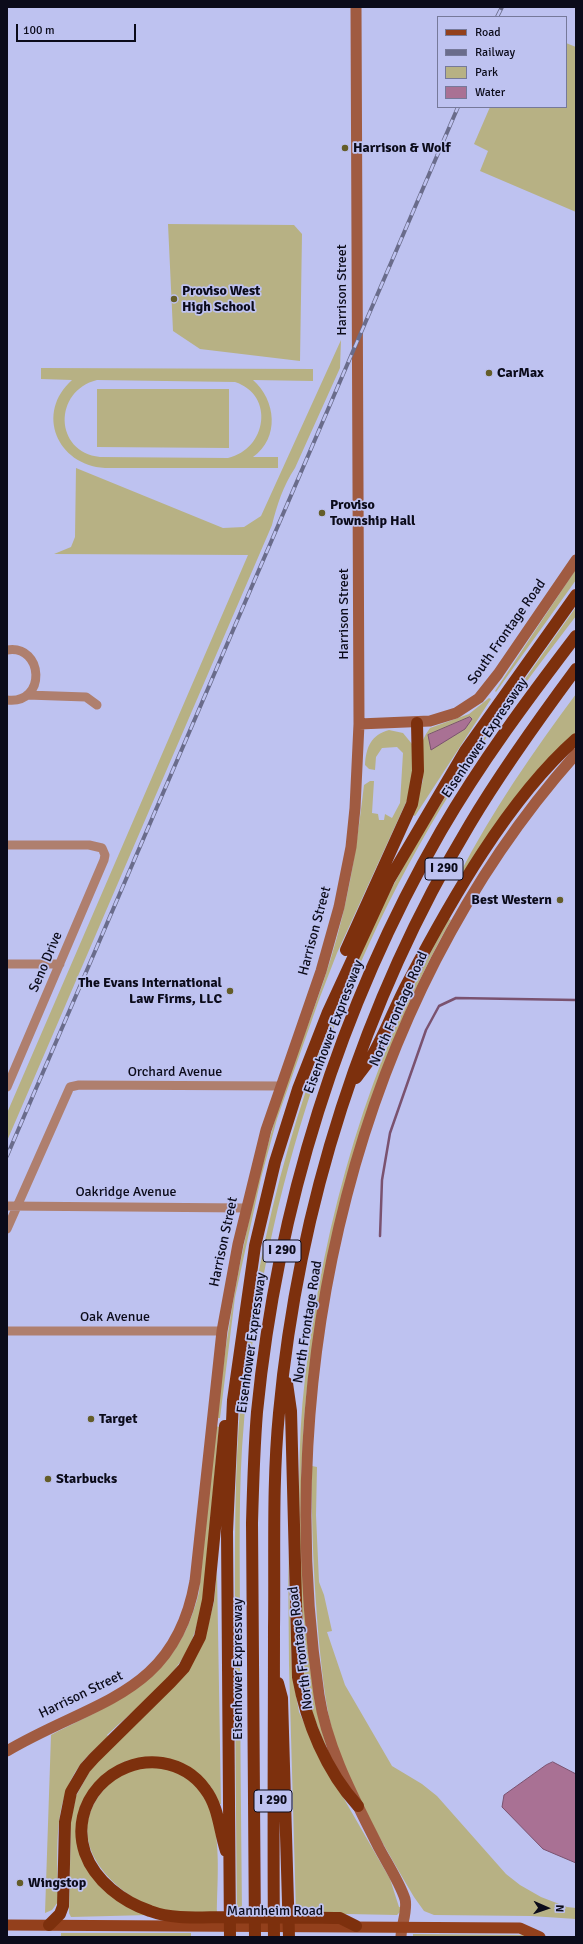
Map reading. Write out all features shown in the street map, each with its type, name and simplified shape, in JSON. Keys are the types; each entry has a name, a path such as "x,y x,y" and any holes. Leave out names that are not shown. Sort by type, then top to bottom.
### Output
{"highway":[{"path":"230,1937 228,1532 233,1400 254,1246 275,1162 298,1088 328,1012 389,880 432,804 465,751 576,595"},
{"name":"Eisenhower Expressway","path":"255,1937 252,1531 254,1468 257,1413 270,1314 294,1195 309,1139 338,1053 363,990 398,913 442,829 487,756 576,636"},
{"name":"I 290","path":"274,1937 275,1475 284,1363 304,1247 318,1191 348,1088 394,972 446,866 470,824 513,757 576,669"},
{"path":"328,1012 328,991 412,804 418,772 417,722"},
{"path":"348,1088 372,1056 420,958 457,894 486,849 534,785 576,739"},
{"path":"284,1363 291,1411 298,1677 302,1704 317,1741 345,1792 358,1806"},
{"path":"48,1925 60,1914 63,1906 65,1822 67,1806 77,1780 94,1758 184,1668 200,1637 208,1600 224,1429 233,1400"},
{"path":"274,1666 282,1698 289,1937"},
{"path":"230,1862 221,1835 217,1813 210,1797 200,1783 186,1771 177,1767 157,1763 135,1765 113,1773 99,1785 83,1814 82,1835 85,1853 99,1876 114,1891 151,1912 189,1922 321,1922 340,1918 356,1926"}],"main road":[{"name":"Harrison Street","path":"7,1751 41,1732 121,1694 134,1685 158,1664 178,1636 191,1603 195,1581 222,1331 245,1208 264,1137 280,1086 321,971 339,907 350,847 355,808 359,724 356,7"},
{"name":"South Frontage Road","path":"359,724 430,721 456,713 479,698 498,674 576,560"},
{"name":"North Frontage Road","path":"401,1932 406,1902 358,1806 329,1737 320,1699 308,1584 306,1500 309,1420 318,1341 330,1274 345,1208 365,1136 383,1082 416,1002 437,960 486,874 519,826 576,754"},
{"path":"7,1925 189,1922"},
{"path":"356,1926 401,1932 520,1928 540,1937"}],"street":[{"path":"7,650 23,652 35,666 35,684 27,695"},
{"path":"7,700 16,700 27,695 86,697 97,705"},
{"name":"Seno Drive","path":"7,845 89,845 102,848 105,855 7,1086"},
{"path":"7,964 60,964"},
{"name":"Orchard Avenue","path":"12,1206 70,1088 79,1085 280,1086"},
{"path":"7,1229 12,1206"},
{"name":"Oakridge Avenue","path":"12,1206 245,1208"},
{"name":"Oak Avenue","path":"7,1331 222,1331"}],"green space":[{"path":"567,43 576,47 576,212 480,171 488,151 474,144 490,108 567,108"},
{"path":"168,224 294,225 302,234 300,361 200,349 173,331"},
{"path":"341,340 340,368 284,489 278,503 272,525 7,1141 7,1113 248,555 54,554 71,547 75,537 76,468 223,528 244,527 261,516"},
{"path":"41,368 313,369 313,381 253,380 261,388 266,398 272,419 268,440 262,449 253,457 278,457 278,468 105,468 88,465 74,458 64,448 57,435 54,422 55,407 61,393 72,380 41,379","holes":["97,380 235,382 248,389 256,398 261,409 261,422 258,433 251,444 241,453 228,458 100,457 85,453 74,444 67,433 65,421 66,408 72,396 83,386"]},
{"path":"97,389 229,389 229,448 97,447"},
{"path":"576,569 576,580 496,692 495,691"},
{"path":"576,607 576,616 518,693 463,773 419,846 379,923 344,1002 314,1084 289,1167 268,1252 253,1337 242,1447 240,1497 240,1731 242,1913 237,1913 235,1512 237,1455 241,1397 248,1334 272,1209 288,1148 307,1087 353,968 380,911 424,831 472,755"},
{"path":"576,694 576,732 463,877 459,875 499,805 544,738"},
{"path":"489,698 491,699 415,816 413,815 423,780 423,740 426,734 430,728 469,714"},
{"path":"389,730 403,733 412,744 414,762 408,798 337,953 277,1119 261,1178 235,1297 220,1418 217,1418 233,1303 248,1226 266,1151 277,1113 331,959 337,937 354,861 364,785 370,781 374,781 372,813 378,814 379,820 384,820 385,814 392,818 400,803 403,753 397,747 382,748 376,757 375,770 369,769 365,765 368,747 378,735"},
{"path":"449,919 451,920 411,998 394,1039 365,1121 342,1205 321,1296 311,1353 307,1383 301,1473 302,1563 309,1654 325,1745 304,1692 300,1639 304,1633 305,1626 301,1606 299,1479 302,1403 313,1318 324,1259 338,1200 354,1141 373,1083 395,1027 421,972"},
{"path":"216,1426 219,1427 203,1601 192,1640 183,1658 164,1682 107,1735 108,1736 83,1761 71,1780 64,1796 58,1831 58,1902 52,1910 45,1913 51,1735 102,1709 144,1682 162,1666 177,1646 190,1622 199,1592"},
{"path":"312,1466 317,1467 316,1515 319,1582 324,1595 332,1631 327,1632 345,1685 392,1766 422,1784 437,1796 506,1874 520,1885 541,1897 567,1907 576,1908 576,1919 531,1916 434,1915 424,1911 404,1880 374,1827 356,1791 340,1755 331,1727 324,1685 317,1620 312,1532"},
{"path":"288,1549 292,1672 299,1712 320,1757 390,1879 399,1907 401,1907 400,1912 397,1915 296,1913 289,1665"},
{"path":"217,1571 221,1804 211,1787 144,1758 126,1761 107,1772 91,1788 84,1861 149,1915 71,1917 69,1913 71,1820 76,1796 91,1769 206,1633 214,1602"},
{"path":"163,1767 188,1779 200,1791 209,1806 217,1841 217,1913 176,1912 146,1905 123,1890 110,1879 100,1867 92,1853 88,1839 88,1824 92,1809 104,1789 133,1769"},
{"path":"61,1933 191,1933 191,1937 61,1937"},
{"path":"413,1934 525,1935 525,1937 413,1937"}],"water":[{"path":"470,717 472,719 465,729 431,750 428,735"},
{"path":"553,1762 576,1774 576,1863 543,1849 502,1807 504,1795 546,1765"}],"waterway":[{"path":"380,1236 382,1180 390,1133 426,1030 439,1006 456,998 576,1000"}],"railway":[{"path":"498,16 502,7"},
{"path":"7,1156 458,108"}],"place":[{"name":"Harrison & Wolf","path":"345,148"},
{"name":"Proviso West High School","path":"174,299"},
{"name":"CarMax","path":"489,373"},
{"name":"Proviso Township Hall","path":"322,513"},
{"name":"Best Western","path":"560,900"},
{"name":"The Evans International Law Firms, LLC","path":"230,991"},
{"name":"Target","path":"91,1419"},
{"name":"Starbucks","path":"48,1479"},
{"name":"Wingstop","path":"20,1883"}]}
